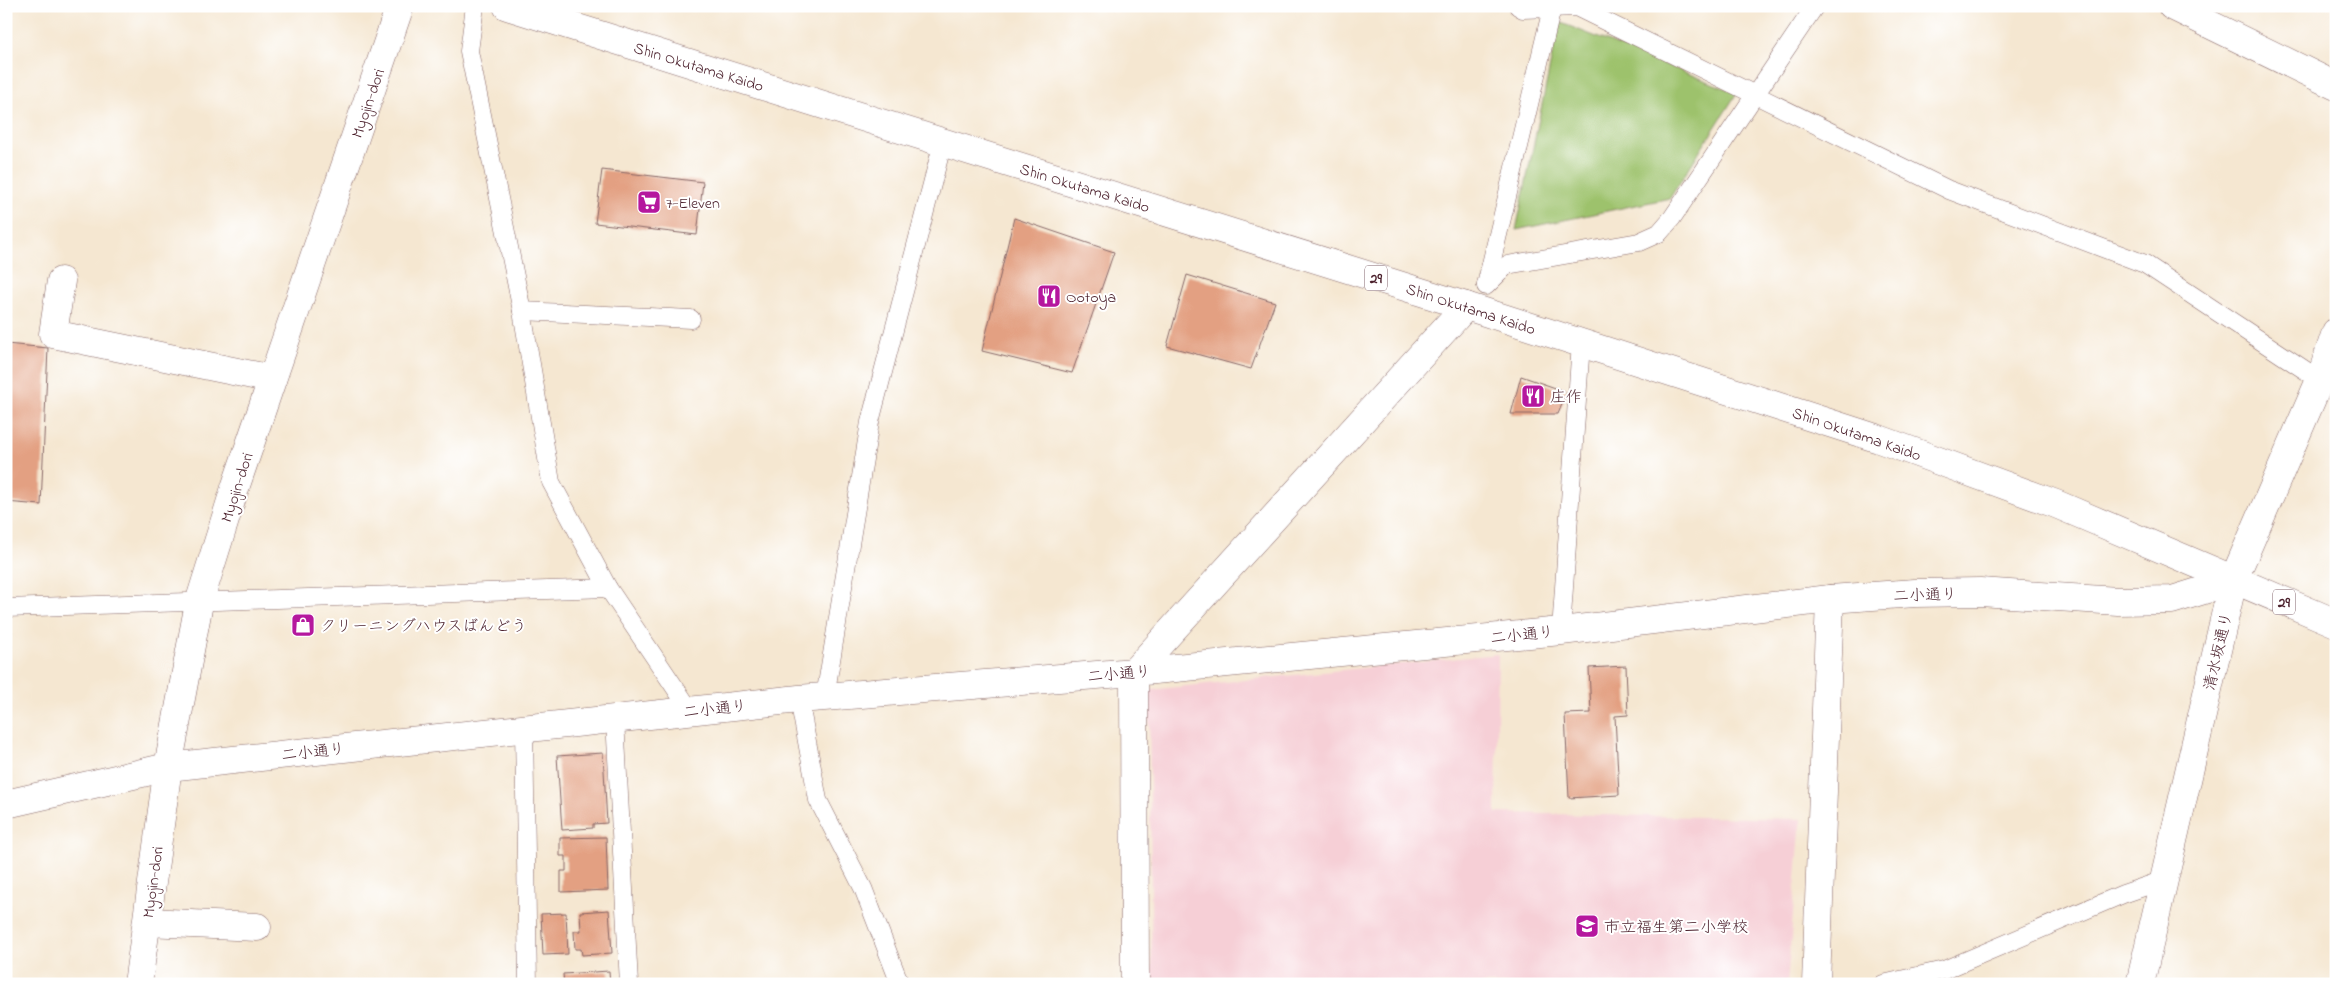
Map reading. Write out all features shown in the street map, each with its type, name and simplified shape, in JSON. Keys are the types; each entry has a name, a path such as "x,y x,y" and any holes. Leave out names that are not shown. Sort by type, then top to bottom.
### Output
{"street":[{"name":"Myojin-dori","path":"138,984 168,767 199,603 272,379 400,6"},
{"name":"Shin Okutama Kaido","path":"507,6 1466,306 1888,443 2056,504 2233,581 2336,622"},
{"path":"2172,6 2336,86"},
{"path":"61,281 53,334 272,379"},
{"path":"1135,984 1134,672 1466,306"},
{"name":"清水坂通り","path":"2140,984 2233,581 2320,380 2336,332"},
{"name":"二小通り","path":"6,804 168,767 798,699 1134,672 1561,631 1830,599 1915,593 1980,592 2118,601 2172,600 2233,581"},
{"path":"1816,984 1830,599"},
{"path":"147,922 257,928"}],"lane":[{"path":"475,6 469,51 522,310 551,482 608,588 690,710"},
{"path":"1518,6 1523,9 1576,7 1949,190 2144,264 2320,380"},
{"path":"1466,306 1507,265 1639,242 1659,233 1672,218 1815,6"},
{"path":"1486,286 1552,8"},
{"path":"825,697 870,422 943,142"},
{"path":"522,310 691,319"},
{"path":"1561,631 1582,343"},
{"path":"6,608 608,588"},
{"path":"798,699 818,800 863,888 900,984"},
{"path":"615,719 629,984"},
{"path":"524,728 528,984"},
{"path":"1883,984 1944,970 2123,894 2164,880"}],"shaded area":[{"path":"1498,654 1496,813 1801,819 1787,984 1152,984 1149,690"}],"green space":[{"path":"1559,22 1737,93 1670,198 1516,230"}],"building":[{"name":"7-Eleven","path":"602,170 703,182 697,235 595,223"},
{"path":"1014,218 1114,252 1072,373 982,351"},
{"path":"1187,275 1275,302 1251,369 1167,346"},
{"path":"6,344 48,348 41,505 6,502"},
{"path":"1521,376 1567,392 1558,414 1511,414"},
{"path":"1626,666 1628,715 1615,716 1619,795 1569,798 1565,714 1591,713 1589,668"},
{"path":"603,753 607,823 593,824 593,828 562,830 557,756"},
{"path":"606,837 608,890 561,892 561,871 566,871 566,856 560,856 560,838"},
{"path":"609,910 612,953 582,955 581,949 575,949 574,931 581,931 580,912"},
{"path":"566,913 568,954 543,955 541,914"},
{"path":"609,971 610,984 564,984 563,974"}],"place":[{"name":"7-Eleven","path":"649,202"},
{"name":"Ootoya","path":"1049,296"},
{"name":"庄作","path":"1533,396"},
{"name":"クリーニングハウスばんどう","path":"303,625"},
{"name":"市立福生第二小学校","path":"1587,926"}]}
